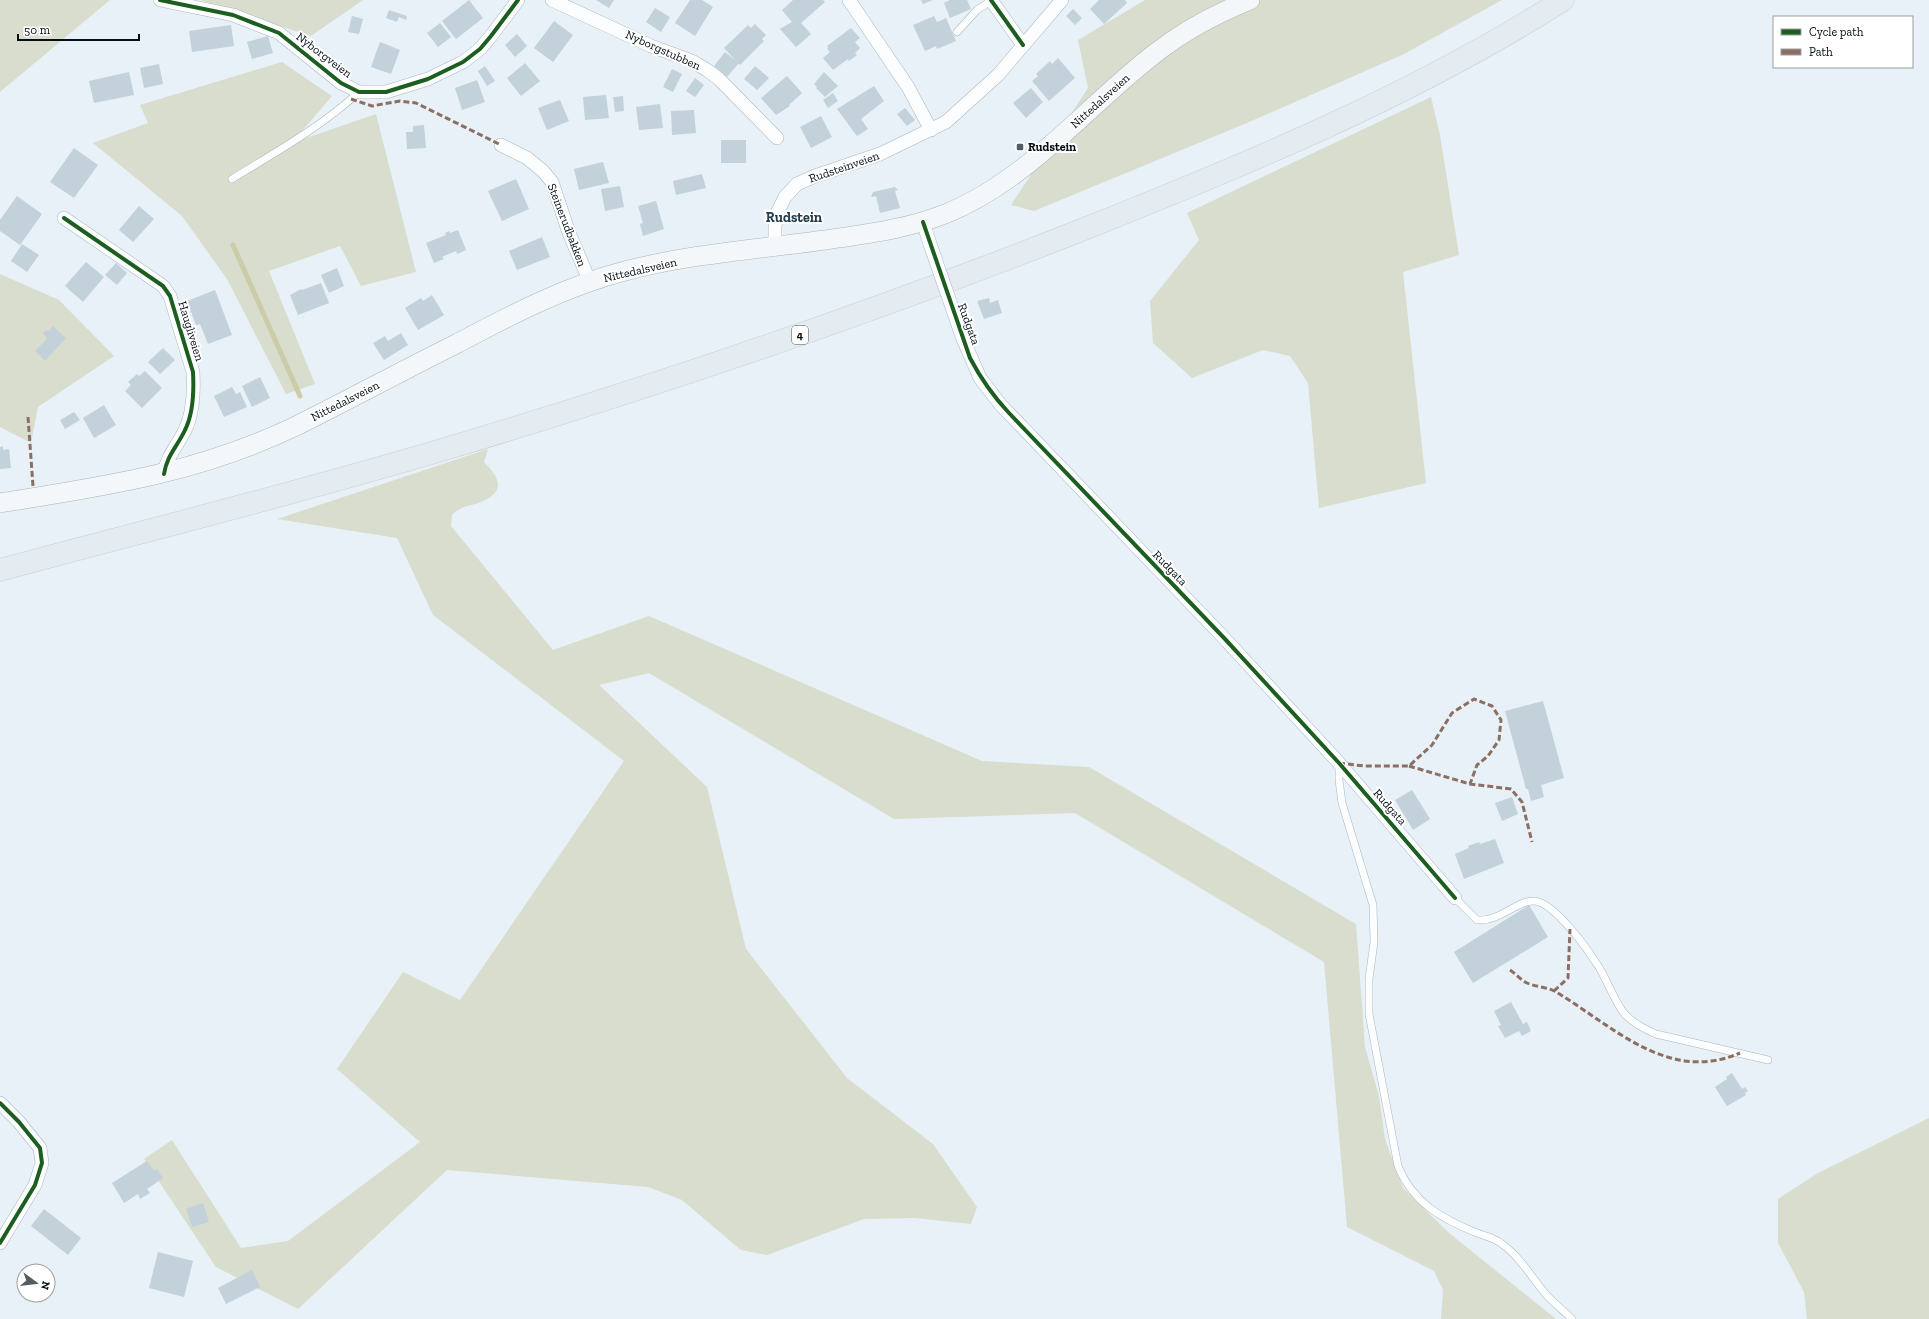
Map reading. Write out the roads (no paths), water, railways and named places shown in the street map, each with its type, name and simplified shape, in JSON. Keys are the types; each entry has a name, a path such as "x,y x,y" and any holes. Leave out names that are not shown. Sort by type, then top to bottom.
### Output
{"highway":[{"name":"4","path":"0,555 437,437 670,365 815,314 1040,231 1192,170 1283,131 1338,106 1447,52 1537,0"},
{"name":"4","path":"0,570 470,442 674,378 890,303 1119,215 1302,138 1453,65 1526,24 1563,0"}],"main road":[{"name":"Nittedalsveien","path":"0,503 103,487 164,474 208,462 269,439 502,319 544,300 590,282 647,266 874,232 923,222 962,207 1006,180 1075,123 1153,55 1205,21 1250,0"}],"street":[{"name":"Nyborgveien","path":"160,0 233,15 279,33 341,83 360,92 386,92 428,79 462,62 480,49 509,14 518,0"},
{"name":"Nyborgstubben","path":"552,0 651,46 692,61 702,67 719,79 777,138"},
{"path":"849,0 908,87 931,130"},
{"name":"Rudsteinveien","path":"775,247 777,213 784,197 797,184 815,176 880,154 946,122 998,75 1062,0"},
{"path":"991,1 1023,45"},
{"name":"Steinerudbakken","path":"501,145 527,158 543,171 552,182 569,233 590,282"},
{"name":"Haugliveien","path":"64,218 163,286 170,296 194,372 194,382 188,421 166,462 164,474"},
{"name":"Rudgata","path":"923,222 963,339 980,378 1000,404 1225,639 1339,763 1454,898"},
{"path":"0,1103 19,1122 40,1148 42,1163 34,1185 0,1243"}],"lane":[{"path":"957,32 977,10 991,1"},
{"path":"232,179 307,134 360,92"},
{"path":"1339,763 1339,780 1342,803 1373,905 1374,942 1369,979 1369,1014 1398,1166 1404,1179 1419,1200 1431,1209 1461,1226 1501,1243 1510,1250 1545,1294 1572,1319"},
{"path":"1454,898 1477,920 1490,920 1527,902 1535,901 1542,904 1555,913 1585,947 1599,968 1623,1012 1641,1027 1656,1034 1768,1060"}],"waterway":[{"path":"233,245 300,396"}],"place":[{"name":"Rudstein","path":"1020,147"}],"district":[{"name":"Rudstein","path":"794,217"}]}
